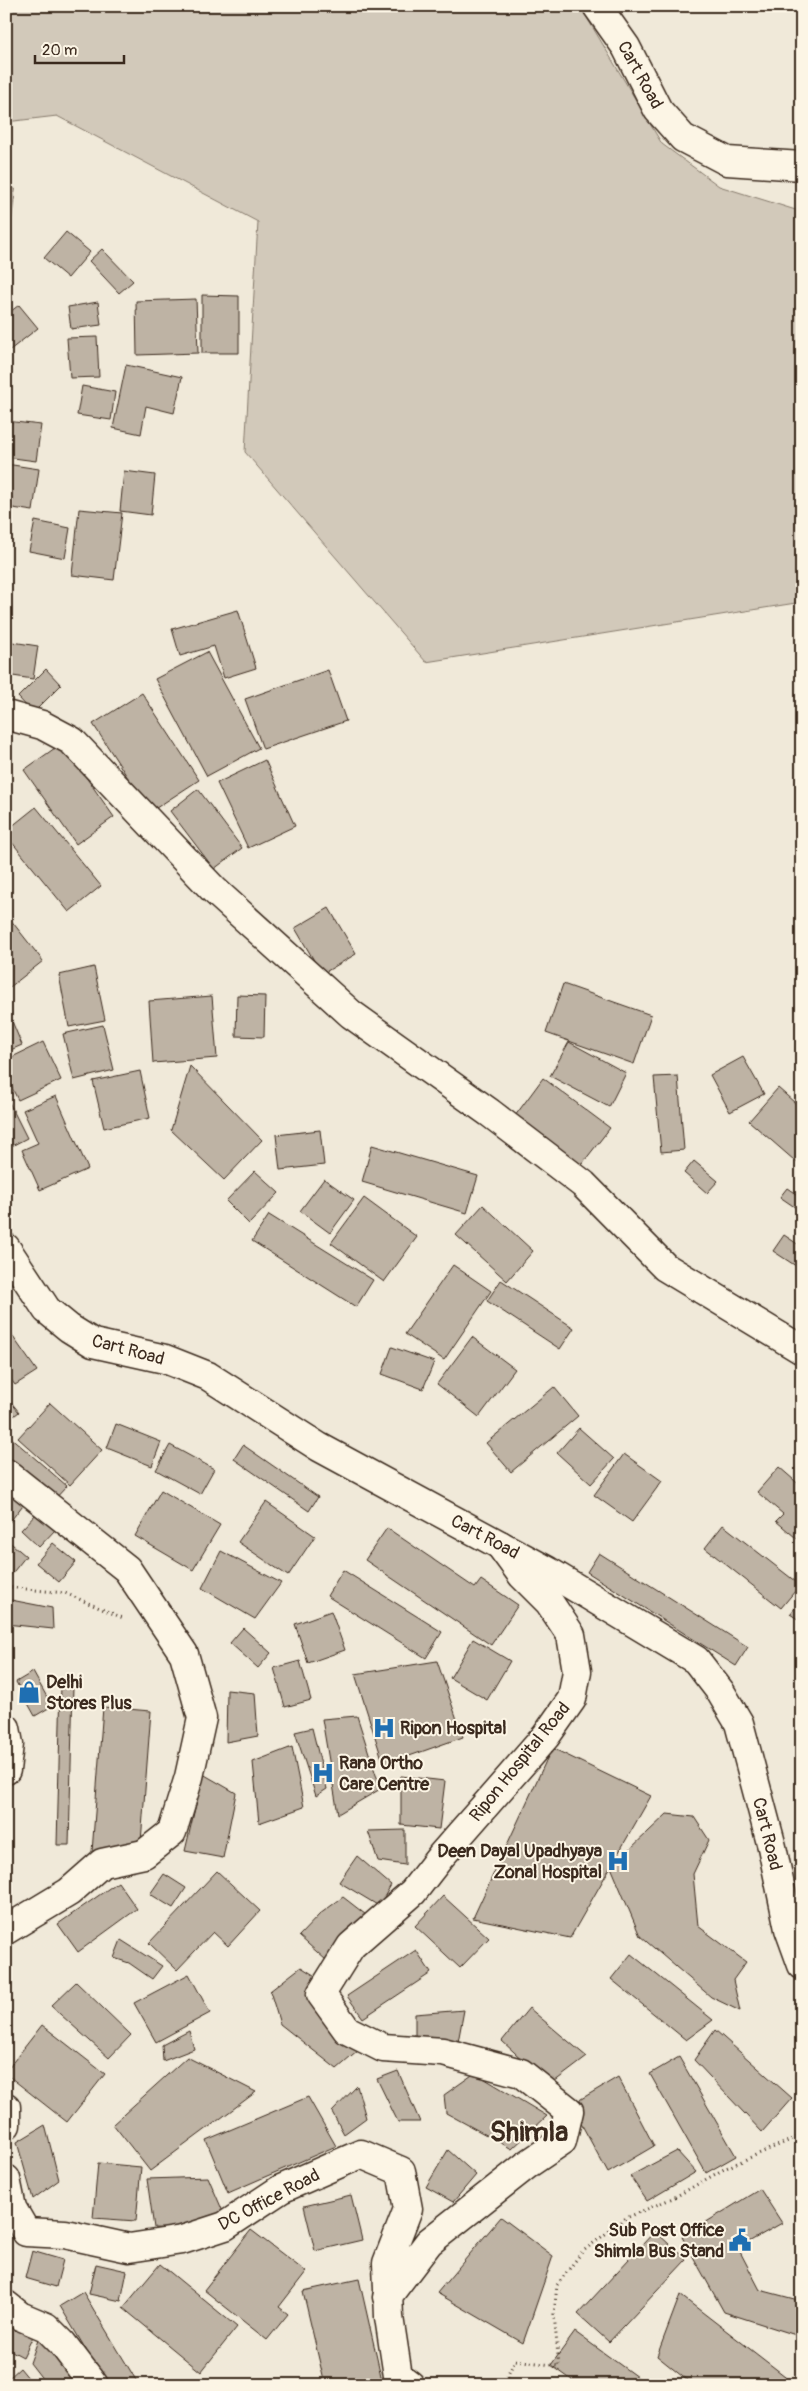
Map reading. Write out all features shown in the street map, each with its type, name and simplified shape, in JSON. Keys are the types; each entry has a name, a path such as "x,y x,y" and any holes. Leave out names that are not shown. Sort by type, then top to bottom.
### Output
{"street":[{"name":"Cart Road","path":"597,6 626,47 658,110 683,138 727,161 802,166"},
{"path":"6,715 42,725 72,741 214,890 351,1014 490,1113 583,1184 665,1267 802,1350"},
{"name":"Cart Road","path":"6,1248 47,1310 68,1328 93,1343 165,1359 208,1376 319,1447 548,1571 696,1660 720,1691 739,1723 772,1847 789,1929 802,1965"},
{"path":"6,1473 127,1569 184,1654 202,1718 189,1778 172,1832 144,1854 102,1863 69,1892 6,1930"},
{"name":"Ripon Hospital Road","path":"387,2297 430,2242 528,2164 562,2141 569,2111 521,2073 443,2052 383,2048 347,2030 321,1994 351,1946 413,1892 441,1856 546,1736 572,1699 577,1671 571,1635 549,1602 522,1575 500,1545"},
{"path":"6,1728 9,1744 6,1770"},
{"path":"6,2107 6,2125"},
{"name":"DC Office Road","path":"6,2179 12,2208 26,2232 65,2234 129,2248 182,2240 225,2226 281,2189 361,2154 402,2172 408,2209 387,2263 387,2297 398,2376 410,2385"},
{"path":"6,2305 20,2316 46,2327 62,2343 94,2385"}],"path":[{"path":"6,1587 65,1592 126,1619"},
{"path":"507,2385 504,2383 515,2360 559,2366 554,2314 557,2284 582,2252 626,2218 675,2196 726,2168 802,2135"}],"shaded area":[{"path":"6,6 580,6 662,144 719,186 802,212 802,602 426,662 245,452 258,222 57,116 6,122"}],"building":[{"path":"6,188 15,189 9,241 6,241"},
{"path":"66,232 90,252 68,278 44,258"},
{"path":"102,249 133,281 119,293 89,261"},
{"path":"6,257 10,257 8,294 6,294"},
{"path":"202,295 239,296 239,353 202,353"},
{"path":"196,299 198,353 137,355 136,301"},
{"path":"98,302 101,325 71,329 68,307"},
{"path":"19,305 38,328 10,350 6,346 6,315"},
{"path":"97,337 99,377 70,378 67,338"},
{"path":"126,365 182,377 174,413 146,406 141,434 113,428"},
{"path":"82,386 115,392 111,420 77,415"},
{"path":"6,421 41,425 36,461 6,457"},
{"path":"6,464 39,469 33,511 6,507"},
{"path":"124,471 155,475 151,515 120,511"},
{"path":"79,509 122,513 114,580 72,575"},
{"path":"35,521 70,528 65,558 29,551"},
{"path":"238,610 256,668 224,678 214,646 180,656 172,629"},
{"path":"6,641 38,646 33,679 6,675"},
{"path":"207,652 259,748 207,776 155,679"},
{"path":"46,669 61,685 33,713 18,697"},
{"path":"328,670 346,721 263,749 245,699"},
{"path":"142,693 199,780 150,812 93,724"},
{"path":"62,743 114,817 76,844 24,770"},
{"path":"265,760 295,826 248,848 217,783"},
{"path":"198,789 242,848 214,869 170,811"},
{"path":"36,807 101,886 69,912 6,835 6,831"},
{"path":"329,908 356,954 322,974 295,928"},
{"path":"6,914 43,961 10,987 6,982"},
{"path":"94,967 105,1020 69,1027 59,975"},
{"path":"563,984 651,1015 634,1064 546,1033"},
{"path":"237,995 265,996 264,1037 236,1036"},
{"path":"212,996 217,1058 153,1063 149,1001"},
{"path":"6,1007 22,1045 6,1052"},
{"path":"103,1025 114,1070 74,1080 63,1034"},
{"path":"43,1042 61,1080 18,1100 6,1076 6,1060"},
{"path":"569,1042 626,1073 609,1107 550,1076"},
{"path":"743,1057 764,1094 730,1112 710,1075"},
{"path":"190,1066 262,1140 224,1180 171,1130"},
{"path":"140,1071 150,1118 104,1128 93,1081"},
{"path":"678,1076 684,1150 661,1152 654,1077"},
{"path":"543,1078 610,1128 578,1169 512,1120"},
{"path":"778,1088 802,1109 802,1167 749,1121"},
{"path":"6,1096 27,1138 6,1149"},
{"path":"56,1096 88,1169 40,1190 22,1150 38,1143 23,1110"},
{"path":"320,1130 324,1165 280,1170 276,1135"},
{"path":"372,1145 478,1176 467,1213 362,1182"},
{"path":"694,1161 718,1181 707,1193 684,1173"},
{"path":"255,1171 279,1193 249,1224 226,1201"},
{"path":"324,1179 354,1200 330,1233 300,1211"},
{"path":"787,1188 802,1198 802,1212 780,1197"},
{"path":"364,1198 417,1237 384,1282 331,1243"},
{"path":"483,1205 533,1251 507,1281 456,1235"},
{"path":"269,1215 373,1280 356,1307 252,1241"},
{"path":"784,1235 802,1247 802,1270 773,1251"},
{"path":"453,1265 491,1291 444,1360 405,1334"},
{"path":"501,1280 574,1328 560,1349 487,1301"},
{"path":"6,1327 37,1371 15,1385 6,1373"},
{"path":"472,1337 515,1369 479,1417 437,1384"},
{"path":"392,1347 434,1362 423,1389 382,1374"},
{"path":"554,1387 578,1416 511,1472 486,1443"},
{"path":"6,1396 19,1412 6,1422"},
{"path":"50,1403 102,1450 70,1485 18,1438"},
{"path":"116,1424 161,1442 152,1466 107,1448"},
{"path":"579,1428 614,1459 591,1484 557,1453"},
{"path":"8,1435 67,1486 52,1502 6,1462 6,1437"},
{"path":"170,1445 214,1469 200,1494 156,1470"},
{"path":"243,1445 318,1497 309,1511 234,1459"},
{"path":"624,1454 662,1481 632,1522 594,1495"},
{"path":"779,1467 802,1487 802,1543 776,1521 783,1514 757,1492"},
{"path":"6,1486 26,1501 9,1523 6,1520"},
{"path":"161,1490 220,1525 193,1570 135,1536"},
{"path":"266,1502 315,1536 288,1576 238,1542"},
{"path":"38,1512 56,1529 39,1547 21,1530"},
{"path":"723,1525 800,1585 781,1608 705,1548"},
{"path":"387,1528 475,1588 481,1580 518,1605 491,1645 365,1560"},
{"path":"6,1539 26,1556 6,1581"},
{"path":"53,1543 76,1562 59,1582 36,1563"},
{"path":"221,1551 281,1583 255,1619 202,1588"},
{"path":"599,1553 748,1647 736,1666 587,1572"},
{"path":"343,1570 442,1632 426,1658 327,1596"},
{"path":"6,1599 52,1608 53,1629 6,1624"},
{"path":"802,1600 802,1622 790,1614"},
{"path":"331,1611 345,1650 308,1663 295,1624"},
{"path":"243,1628 271,1653 258,1668 230,1643"},
{"path":"473,1639 510,1661 487,1700 450,1678"},
{"path":"300,1661 311,1700 285,1707 274,1668"},
{"path":"437,1661 463,1737 384,1765 355,1674"},
{"path":"33,1672 52,1706 35,1716 16,1682"},
{"path":"61,1684 73,1685 69,1845 57,1845"},
{"path":"227,1690 255,1693 258,1736 226,1742"},
{"path":"103,1707 151,1711 141,1842 92,1852"},
{"path":"357,1716 382,1788 338,1814 322,1719"},
{"path":"312,1728 327,1789 316,1796 295,1732"},
{"path":"292,1747 304,1807 259,1823 253,1762"},
{"path":"552,1748 651,1796 570,1938 473,1918"},
{"path":"203,1774 236,1793 223,1858 185,1851"},
{"path":"401,1776 445,1781 439,1829 401,1825"},
{"path":"667,1814 694,1817 709,1840 693,1874 698,1926 746,1962 733,1980 740,2011 711,1997 640,1936 611,1867"},
{"path":"405,1830 405,1865 378,1861 368,1831"},
{"path":"357,1856 391,1885 379,1906 339,1882"},
{"path":"217,1871 260,1911 228,1946 213,1932 177,1970 149,1943"},
{"path":"164,1874 186,1888 173,1908 150,1894"},
{"path":"118,1882 137,1909 78,1952 58,1924"},
{"path":"443,1896 489,1938 460,1968 415,1926"},
{"path":"343,1897 370,1918 345,1935 326,1960 299,1936 320,1914"},
{"path":"121,1940 162,1966 152,1979 129,1963 114,1958"},
{"path":"416,1950 431,1973 363,2018 347,1996"},
{"path":"631,1954 713,2020 686,2040 611,1979"},
{"path":"301,1967 317,1977 358,2051 337,2069 280,2024 270,1991"},
{"path":"189,1974 210,2013 156,2042 134,2003"},
{"path":"76,1982 131,2035 109,2058 51,2006"},
{"path":"529,2008 587,2057 550,2085 502,2041"},
{"path":"464,2010 458,2042 415,2041 415,2014"},
{"path":"42,2025 105,2074 67,2122 6,2074 6,2071"},
{"path":"715,2030 792,2098 762,2132 694,2060"},
{"path":"189,2031 194,2049 163,2061 162,2045"},
{"path":"187,2057 256,2092 150,2171 113,2124"},
{"path":"679,2057 736,2156 706,2173 650,2074"},
{"path":"398,2071 420,2122 398,2122 377,2079"},
{"path":"475,2073 547,2116 512,2149 446,2113 444,2095"},
{"path":"618,2077 654,2146 608,2173 571,2105"},
{"path":"357,2086 366,2118 344,2134 332,2112"},
{"path":"308,2097 336,2146 228,2193 206,2140"},
{"path":"45,2125 59,2180 33,2199 17,2142"},
{"path":"448,2150 476,2175 453,2202 426,2187"},
{"path":"677,2151 696,2172 647,2201 630,2176"},
{"path":"98,2163 141,2167 136,2221 93,2218"},
{"path":"208,2177 224,2214 193,2230 154,2228 147,2179"},
{"path":"760,2189 782,2223 738,2248 760,2290 802,2301 802,2337 724,2312 682,2237"},
{"path":"351,2195 362,2240 315,2251 304,2206"},
{"path":"501,2217 553,2256 523,2343 437,2293"},
{"path":"251,2230 306,2272 279,2307 288,2314 267,2340 204,2290"},
{"path":"655,2231 686,2260 609,2342 578,2314"},
{"path":"32,2251 63,2260 56,2287 25,2278"},
{"path":"96,2264 127,2271 121,2301 89,2294"},
{"path":"160,2264 237,2327 201,2372 123,2308"},
{"path":"359,2279 383,2385 325,2385 303,2291"},
{"path":"83,2292 139,2385 107,2385 60,2306"},
{"path":"680,2295 785,2376 780,2385 693,2385 657,2356"},
{"path":"6,2300 42,2318 23,2357 6,2348"},
{"path":"45,2320 86,2375 74,2385 47,2385 30,2363"},
{"path":"575,2332 648,2385 579,2385 551,2365"},
{"path":"20,2368 34,2385 16,2385 10,2377"}],"place":[{"name":"Delhi Stores Plus","path":"29,1692"},
{"name":"Ripon Hospital","path":"384,1728"},
{"name":"Rana Ortho Care Centre","path":"323,1773"},
{"name":"Deen Dayal Upadhyaya Zonal Hospital","path":"618,1861"},
{"name":"Sub Post Office Shimla Bus Stand","path":"740,2240"}],"district":[{"name":"Shimla","path":"529,2132"}]}
